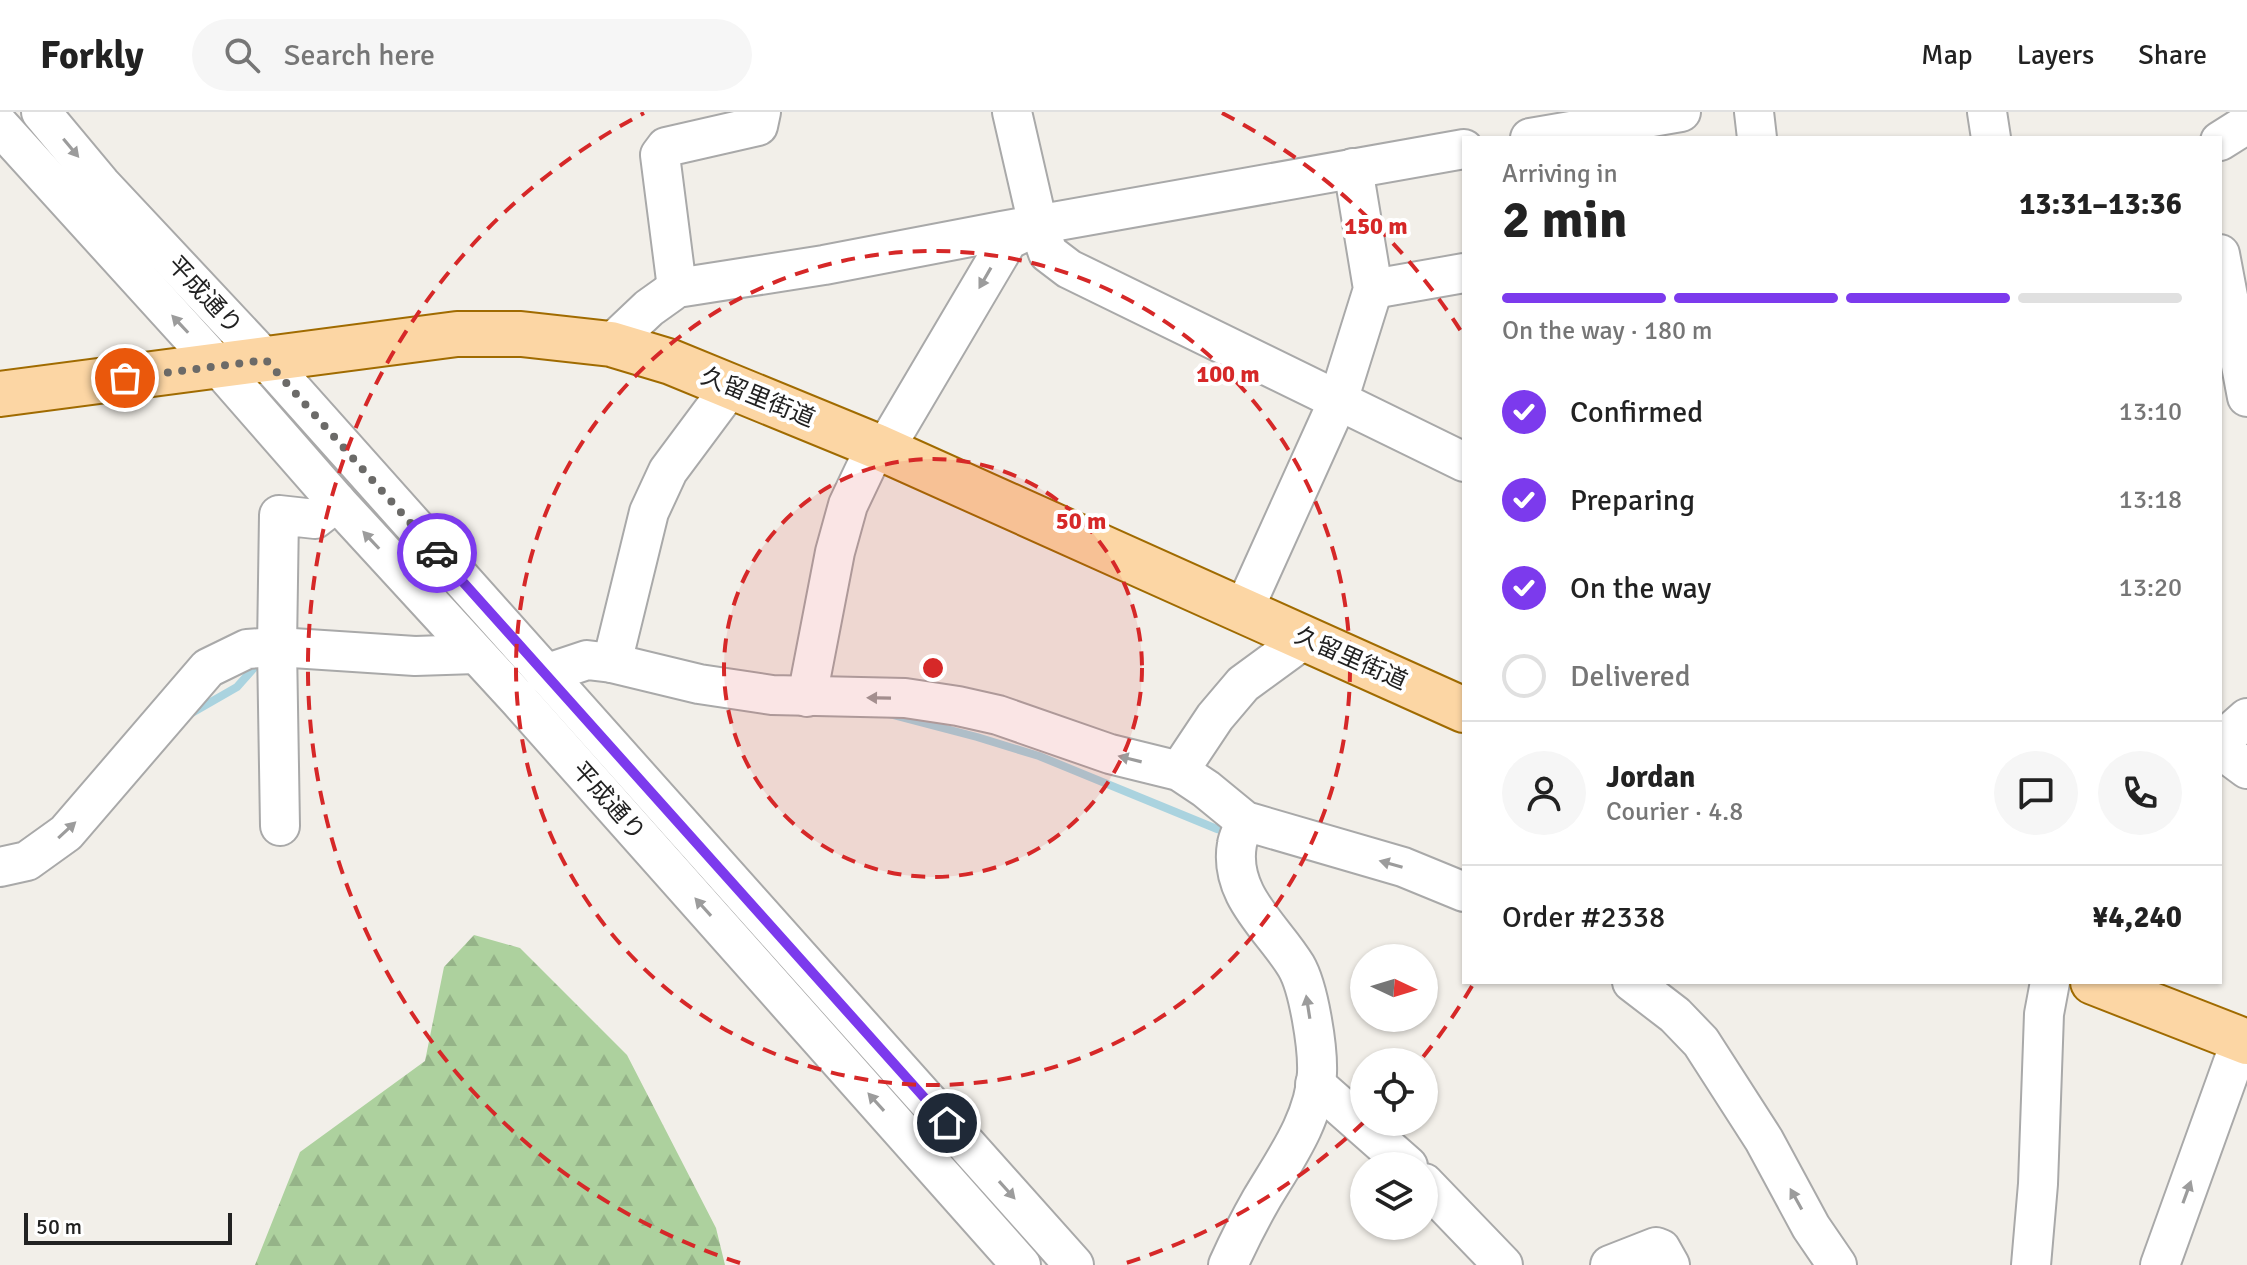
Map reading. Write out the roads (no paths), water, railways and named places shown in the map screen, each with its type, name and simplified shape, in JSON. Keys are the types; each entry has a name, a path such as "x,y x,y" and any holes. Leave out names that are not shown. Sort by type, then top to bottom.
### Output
{"main road":[{"name":"久留里街道","path":"0,394 457,334 521,334 611,344 732,385 880,448 1462,709"},
{"path":"2098,984 2244,1041"}],"street":[{"name":"平成通り","path":"41,112 101,184 266,360 488,610 532,687 1021,1265"},
{"path":"677,288 660,155 666,147 758,126 761,112"},
{"path":"1012,112 1038,225 1048,253 1069,269 1462,461"},
{"path":"1542,136 1681,112"},
{"path":"1754,112 1757,136"},
{"path":"1987,112 1991,136"},
{"path":"2222,140 2247,124"},
{"name":"平成通り","path":"0,126 476,654 532,687 1074,1265"},
{"path":"611,344 649,308 677,288 824,265 1462,149"},
{"path":"1244,609 1338,401 1373,289 1353,168"},
{"path":"807,697 835,552 848,505 1008,240 1038,225"},
{"path":"2222,265 2247,397"},
{"path":"1373,289 1462,273"},
{"path":"612,663 649,512 668,471 732,385"},
{"path":"280,826 277,647 279,515 315,519 337,502"},
{"path":"1179,771 1215,717 1243,684 1306,638"},
{"path":"0,867 27,861 66,833 208,668 247,649 277,647 415,656 476,654"},
{"path":"532,687 587,660 699,684 772,695 905,698 958,706 998,715 1110,754 1179,771 1245,821 1403,867 1462,891"},
{"path":"2222,740 2247,718"},
{"path":"2222,750 2247,769"},
{"path":"1228,1265 1312,1105 1317,1073 1305,985 1296,966 1254,910 1239,880 1237,845 1245,821"},
{"path":"1635,984 1675,1015 1701,1042 1764,1140 1811,1227 1837,1265"},
{"path":"2031,1265 2038,1184 2044,1014 2050,984"},
{"path":"2160,1265 2244,1041"},
{"path":"1315,1084 1392,1152"},
{"path":"1438,1198 1503,1265"},
{"path":"1610,1265 1656,1247 1661,1249 1670,1265"}],"waterway":[{"path":"190,714 237,687 261,660"},
{"path":"889,714 1039,756 1231,832"}]}
